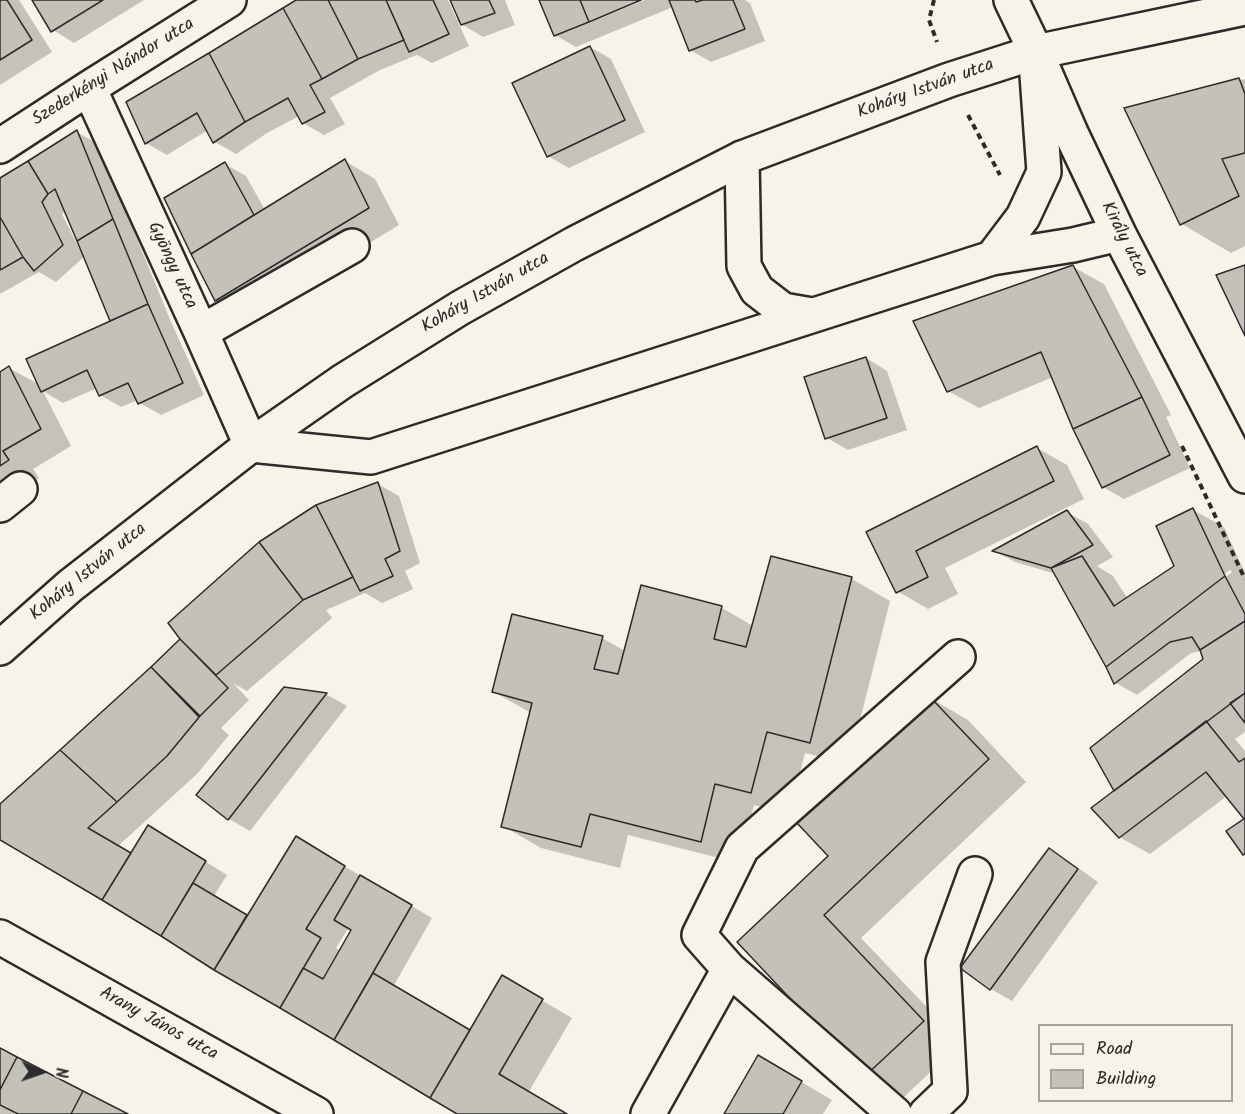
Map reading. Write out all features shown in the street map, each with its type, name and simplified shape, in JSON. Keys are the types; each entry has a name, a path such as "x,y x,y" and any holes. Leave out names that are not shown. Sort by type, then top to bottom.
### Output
{"street":[{"name":"Szederkényi Nándor utca","path":"0,146 229,0"},
{"name":"Király utca","path":"1011,0 1119,234 1245,476"},
{"name":"Koháry István utca","path":"0,648 70,586 251,445 343,381 460,308 574,244 742,159 950,80 1036,52 1245,8"},
{"path":"992,258 1023,216 1044,172 1036,52"},
{"name":"Gyöngy utca","path":"89,88 251,445"},
{"path":"742,159 744,266 757,290 783,310 812,315"},
{"path":"251,445 370,457 992,258 1073,245 1119,234"},
{"path":"201,332 352,246"},
{"path":"895,1114 729,969 699,935 741,848 958,657"},
{"path":"926,1114 950,1091 943,962 975,874"},
{"name":"Arany János utca","path":"0,937 316,1114"},
{"path":"648,1114 729,969"}],"path":[{"path":"934,0 929,20 950,80 1023,216"},
{"path":"1178,439 1245,579"}],"building":[{"path":"0,0 7,0 32,40 0,60"},
{"path":"32,0 103,0 51,32"},
{"path":"296,0 328,0 358,59 322,79 283,8"},
{"path":"328,0 386,0 404,40 358,59"},
{"path":"386,0 433,0 449,34 409,52"},
{"path":"450,0 489,0 495,13 461,25"},
{"path":"539,0 580,0 589,22 554,36"},
{"path":"580,0 641,0 589,22"},
{"path":"669,0 695,0 696,2 733,0 745,29 689,51"},
{"path":"283,8 322,79 310,85 325,112 302,124 288,98 245,122 209,53"},
{"path":"590,46 625,120 547,157 512,83"},
{"path":"209,53 245,122 213,143 197,113 145,144 126,102"},
{"path":"1239,78 1245,94 1245,153 1222,159 1239,196 1180,225 1124,108"},
{"path":"77,130 113,219 77,241 55,189 48,194 28,161"},
{"path":"345,159 369,208 215,301 191,254"},
{"path":"28,161 48,194 42,202 63,245 34,271 23,257 0,217 0,178"},
{"path":"225,162 254,215 191,254 164,198"},
{"path":"0,217 23,257 0,270"},
{"path":"113,219 148,304 110,321 77,241"},
{"path":"1073,265 1142,397 1073,429 1041,352 947,392 913,321"},
{"path":"1245,265 1245,336 1216,275"},
{"path":"148,304 183,383 138,404 128,383 99,396 87,370 41,392 26,359"},
{"path":"866,357 887,418 825,439 804,377"},
{"path":"9,366 41,429 3,451 9,460 0,466 0,372"},
{"path":"1142,397 1170,455 1102,488 1073,429"},
{"path":"1037,446 1054,481 916,551 928,577 896,593 866,532"},
{"path":"378,482 400,551 385,559 393,576 360,591 316,505"},
{"path":"316,505 353,577 303,600 259,542"},
{"path":"1193,508 1225,576 1106,667 1051,568 1082,556 1114,606 1174,566 1156,526"},
{"path":"1067,510 1093,545 1051,568 992,551"},
{"path":"259,542 303,600 216,675 180,639 168,623"},
{"path":"771,556 852,577 810,743 767,732 751,793 715,784 701,842 590,814 581,847 501,827 532,703 492,692 512,614 603,636 594,669 618,674 641,585 722,606 714,639 746,647"},
{"path":"1225,576 1245,614 1245,621 1200,650 1192,637 1170,642 1114,684 1106,667"},
{"path":"1245,621 1245,693 1114,791 1090,748 1203,659 1200,650"},
{"path":"180,639 228,688 199,717 151,667"},
{"path":"151,667 200,716 167,756 117,802 60,750"},
{"path":"284,687 327,693 228,820 196,795"},
{"path":"1245,693 1245,723 1230,703"},
{"path":"930,697 989,759 824,915 924,1021 864,1077 737,942 828,856 797,823"},
{"path":"1206,721 1239,762 1245,758 1245,818 1206,772 1119,838 1091,808"},
{"path":"60,750 117,802 88,828 131,853 102,900 0,840 0,804"},
{"path":"1245,818 1245,854 1243,855 1226,831"},
{"path":"148,825 206,861 161,936 102,900"},
{"path":"296,836 345,866 306,929 321,938 280,1008 214,970"},
{"path":"1049,848 1078,869 990,990 960,968"},
{"path":"360,875 412,905 334,1040 280,1008 303,968 323,979 351,930 334,920"},
{"path":"193,883 247,915 214,970 161,936"},
{"path":"373,973 470,1030 430,1098 334,1040"},
{"path":"502,975 543,999 499,1074 567,1114 457,1114 430,1098"},
{"path":"0,1048 17,1057 0,1090"},
{"path":"758,1055 802,1081 783,1114 724,1114"},
{"path":"17,1057 83,1091 71,1114 18,1114 0,1105 0,1090"},
{"path":"83,1091 128,1114 71,1114"}]}
